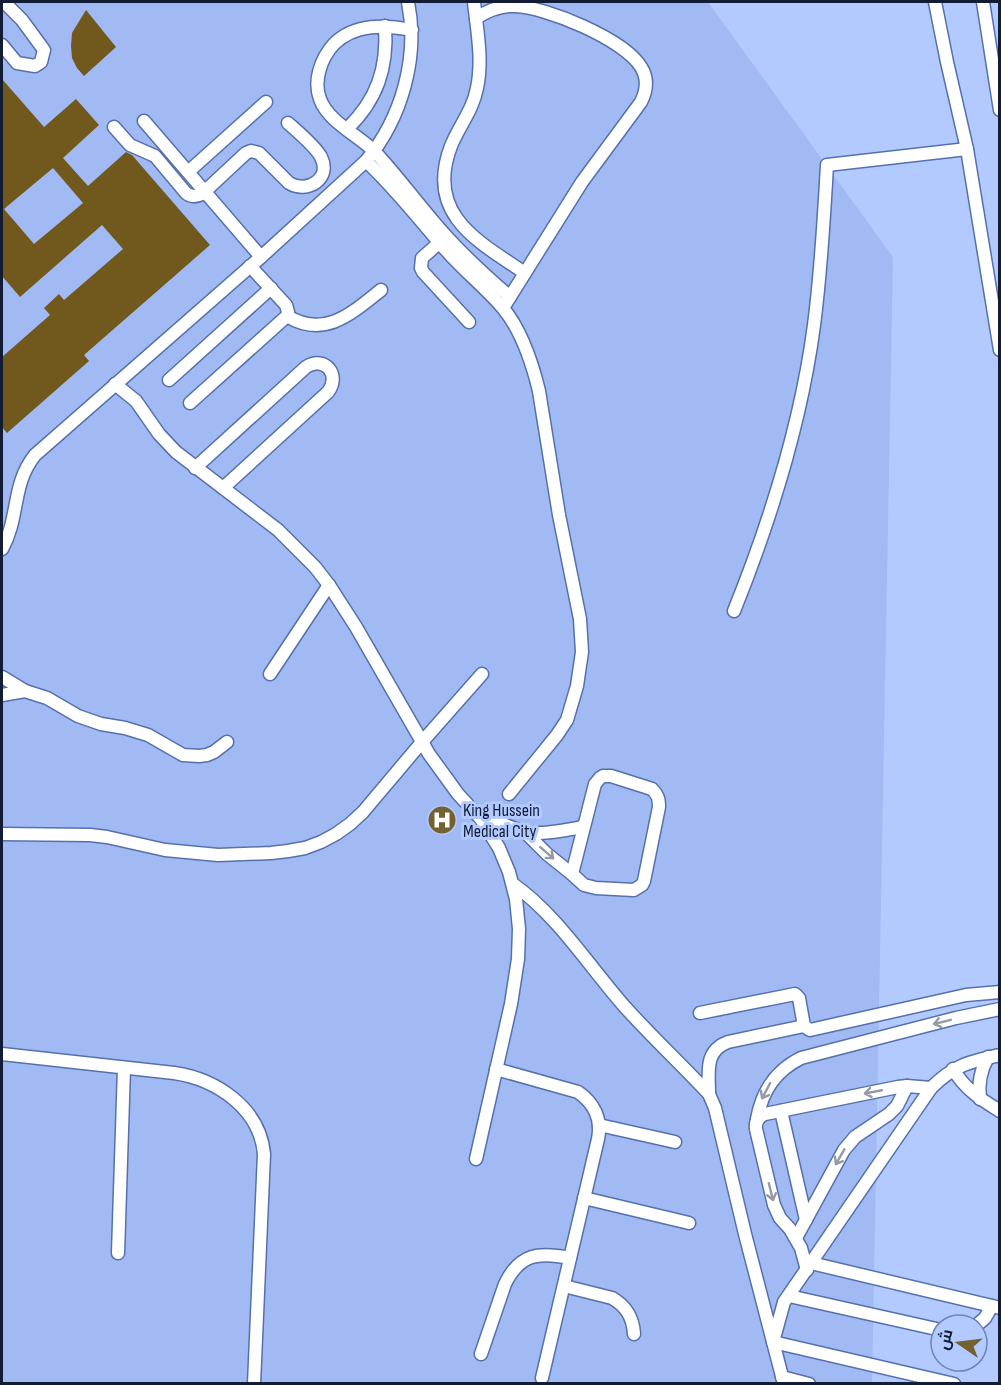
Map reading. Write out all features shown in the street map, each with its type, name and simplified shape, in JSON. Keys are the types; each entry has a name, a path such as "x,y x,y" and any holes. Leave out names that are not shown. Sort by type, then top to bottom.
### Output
{"street":[{"path":"2,45 16,63 35,66 41,62 44,50 22,20 4,2"},
{"path":"2,549 11,529 20,483 28,464 43,447 261,257 370,156 388,126 401,97 409,65 412,30 408,2"},
{"path":"474,2 480,62 477,88 470,111 448,154 445,173 446,194 453,213 465,230 525,273"},
{"path":"935,2 967,149 999,350"},
{"path":"982,2 999,110"},
{"path":"476,18 511,4 567,19 599,34 636,60 646,80 645,95 641,102 582,182 507,303"},
{"path":"412,30 385,26 366,28 348,34 332,46 322,62 318,91 326,110 484,274 507,303 513,323 535,373 559,515 580,619 582,644 577,686 567,720 509,794"},
{"path":"346,129 364,110 377,88 386,51 385,26"},
{"path":"188,172 266,102"},
{"path":"144,121 261,257"},
{"path":"114,127 130,145 155,156 189,195 195,197 204,192 251,151 259,153 293,185 303,188 314,184 323,172 321,156 288,123"},
{"path":"734,611 776,497 798,414 814,327 827,165 967,149"},
{"path":"370,156 458,263 507,303"},
{"path":"440,243 422,258 421,268 469,322"},
{"path":"190,403 287,316 286,305 250,266"},
{"path":"169,380 271,288"},
{"path":"287,316 301,323 317,325 333,322 350,315 381,290"},
{"path":"195,468 306,367 316,363 326,365 333,378 328,392 223,488"},
{"path":"116,384 136,401 167,444 195,468 278,530 315,567 356,627 422,742 448,781 481,819 499,848 513,884 518,914 518,959 511,1004 476,1159"},
{"path":"270,674 328,585"},
{"path":"2,834 90,835 165,850 218,855 271,853 305,848 321,842 350,824 483,674"},
{"path":"2,677 25,691 47,698 90,720 148,735 183,754 207,755 226,742"},
{"path":"2,695 25,691"},
{"path":"524,831 579,882 590,887 629,891 642,885 645,877 659,807 657,794 652,789 611,776 600,778 596,784 572,874"},
{"path":"481,819 503,823 524,831 554,831 584,827"},
{"path":"513,884 551,916 625,1007 709,1094 715,1108 783,1380 809,1383"},
{"path":"709,1094 710,1058 717,1047 728,1042 804,1026 812,1030 966,995 999,992"},
{"path":"700,1012 795,994 799,998 804,1026"},
{"path":"809,1266 796,1238 780,1218 774,1205 756,1129 762,1097 774,1078 791,1063 801,1058 999,1009"},
{"path":"2,1054 185,1075 208,1082 228,1094 252,1118 260,1135 264,1154 254,1383"},
{"path":"773,1342 787,1299 931,1088 953,1069 994,1056"},
{"path":"980,1099 979,1082 984,1065 994,1056"},
{"path":"118,1253 123,1068"},
{"path":"953,1069 965,1086 999,1111"},
{"path":"496,1070 578,1092 591,1104 598,1117 598,1139 542,1378"},
{"path":"758,1119 765,1114 907,1086 931,1088"},
{"path":"796,1238 849,1143 862,1131 880,1122 889,1114 897,1106 907,1086"},
{"path":"781,1111 806,1220"},
{"path":"599,1125 675,1142"},
{"path":"584,1198 689,1223"},
{"path":"481,1354 506,1284 516,1266 534,1256 543,1254 570,1258"},
{"path":"809,1266 996,1307"},
{"path":"564,1286 618,1301 632,1319 634,1334"},
{"path":"762,1302 773,1304 787,1299 929,1328"},
{"path":"773,1342 954,1383"}],"shaded area":[{"name":"King Hussein Medical City","path":"2,2 708,2 893,257 872,1383 2,1384"}],"building":[{"path":"86,10 116,47 84,76 72,58 71,46 72,33"},
{"path":"2,79 44,127 76,99 99,125 63,158 88,186 126,152 132,155 210,245 84,355 89,361 7,433 2,427 2,357 50,315 44,308 59,294 64,300 123,249 102,225 20,297 2,276","holes":["53,168 83,203 34,244 4,209"]}],"place":[{"name":"King Hussein Medical City","path":"442,820"}]}
